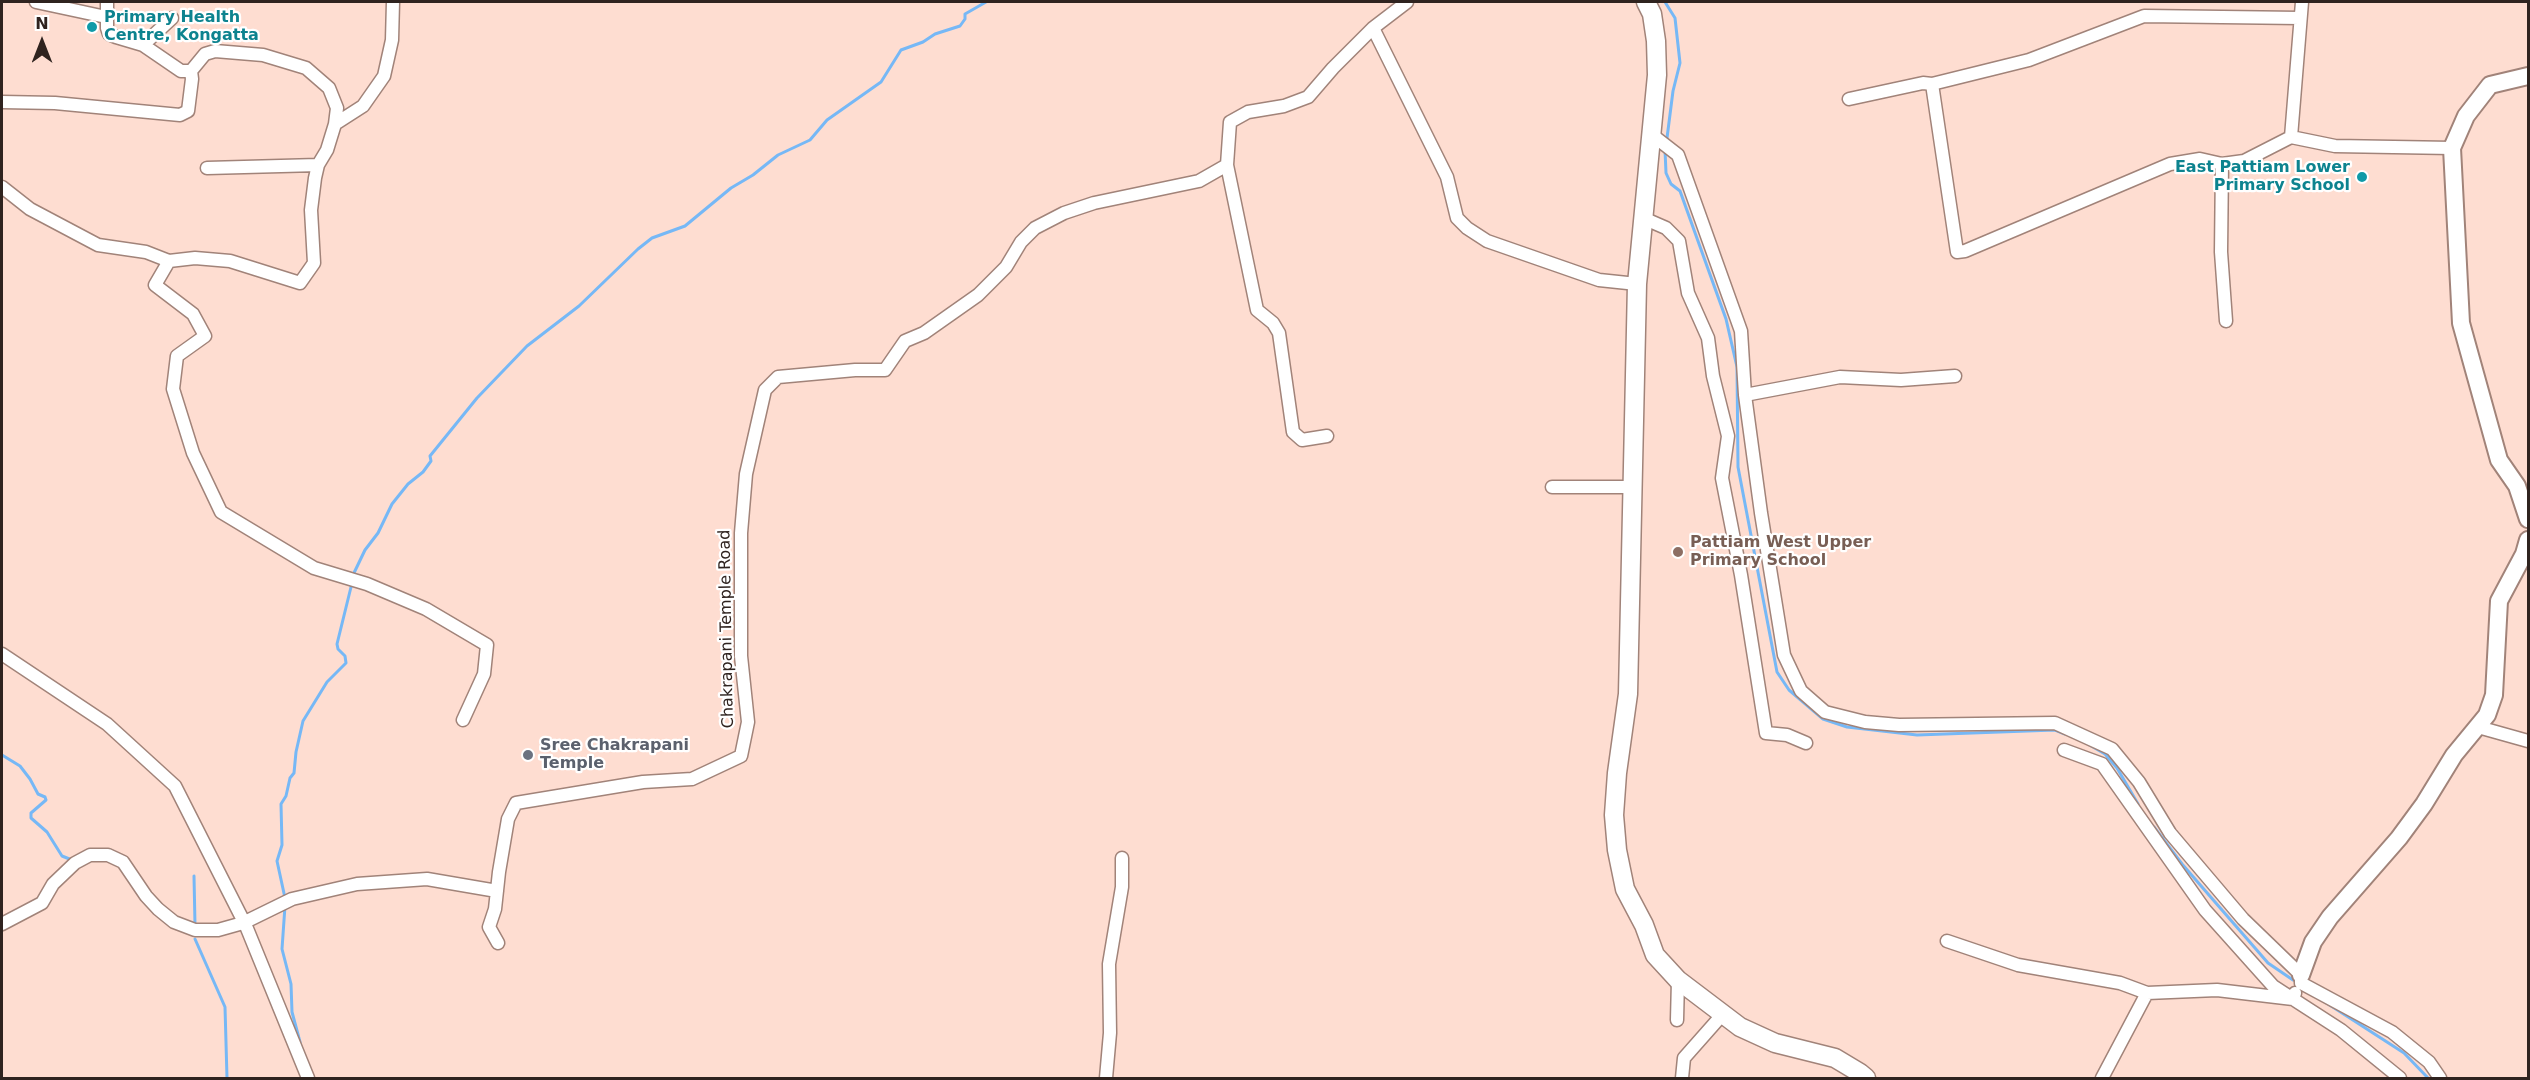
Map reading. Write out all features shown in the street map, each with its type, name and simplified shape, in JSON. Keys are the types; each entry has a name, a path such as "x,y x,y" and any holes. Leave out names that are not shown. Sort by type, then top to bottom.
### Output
{"main road":[{"path":"1646,2 1652,14 1657,75 1637,284 1628,694 1617,773 1614,815 1617,850 1625,889 1644,925 1655,955 1678,980 1740,1027 1775,1043 1835,1058 1866,1078"}],"street":[{"path":"36,2 106,17"},
{"path":"107,2 106,17 109,34 144,45 181,71 190,71"},
{"path":"335,124 363,106 384,76 392,40 393,2"},
{"path":"1327,436 1302,440 1293,432 1287,403 1279,333 1273,323 1257,310 1227,165 1230,122 1248,112 1284,106 1308,97 1373,28 1407,2"},
{"path":"2291,137 2302,2"},
{"path":"1849,99 1923,83 1932,84 2028,60 2144,16 2300,18"},
{"path":"144,45 172,18"},
{"path":"1373,28 1447,177 1457,218 1467,228 1488,241 1599,280 1637,284"},
{"path":"2,102 55,103 180,115 188,111 190,71 205,54 225,50 263,55 306,68 329,88 338,108 327,150 318,165 311,210 314,263 300,283 230,261 195,258 169,261 146,252 98,245 30,209 2,186"},
{"path":"2529,76 2490,85 2466,116 2452,148 2461,323 2499,460 2517,486 2529,519"},
{"path":"1932,84 1957,252 1965,251 2170,164 2200,159 2222,164 2244,161 2291,137 2335,146 2452,148"},
{"path":"1651,134 1678,154 1741,331 1745,395 1784,655 1801,691 1825,712 1865,722 1899,725 2055,723 2112,749 2139,782 2170,833 2243,919 2301,979 2392,1032 2429,1062 2440,1078"},
{"path":"2222,164 2221,252 2226,321"},
{"path":"207,168 318,165"},
{"name":"Chakrapani Temple Road","path":"498,943 489,927 495,909 508,819 516,803 644,782 692,778 741,756 748,722 741,656 741,533 746,474 754,430 765,390 778,377 855,370 885,370 905,341 924,333 978,295 1006,267 1021,242 1035,228 1064,213 1094,203 1199,181 1227,165"},
{"path":"1643,219 1666,228 1679,241 1688,293 1708,338 1713,376 1728,436 1722,478 1742,575 1766,733 1787,735 1806,743"},
{"path":"169,261 155,285 193,314 205,336 177,356 173,389 193,453 220,512 314,568 368,584 426,609 487,645 484,674 463,720"},
{"path":"1745,395 1840,377 1901,380 1955,376"},
{"path":"1552,487 1634,487"},
{"path":"2293,999 2313,942 2330,917 2399,838 2430,795 2454,755 2487,715 2494,695 2499,601 2529,540"},
{"path":"2,654 107,724 175,786 243,923 308,1078"},
{"path":"2478,727 2529,741"},
{"path":"2064,750 2102,764 2205,910 2273,986 2341,1030 2400,1078"},
{"path":"2,924 42,903 53,884 75,863 90,855 108,855 123,862 146,896 174,922 195,930 218,930 243,923 291,899 357,884 427,879 497,891"},
{"path":"1106,1078 1110,1033 1109,964 1122,887 1122,858"},
{"path":"1947,941 2018,965 2120,983 2147,993 2217,990 2293,999"},
{"path":"1677,1020 1678,980"},
{"path":"2102,1078 2147,993"},
{"path":"1682,1078 1684,1059 1722,1015"}],"waterway":[{"path":"353,575 392,504 408,484 423,472 431,461 430,456 477,398 527,346 579,306 652,238 685,226 731,188 753,175 778,155 810,140 827,120 881,82 901,50 923,42 935,34 960,26 965,19 965,14 986,2"},
{"path":"1665,2 1675,18 1680,63 1673,91 1667,138"},
{"path":"1665,150 1666,173 1671,184 1680,191 1726,319 1737,367 1738,467 1777,672 1789,690 1823,719 1847,727 1917,735 2055,730 2065,734"},
{"path":"285,898 277,861 282,845 281,804 294,773 303,721 327,682 346,663 345,656 338,649 337,644 352,583"},
{"path":"2088,744 2105,754 2117,768 2138,804"},
{"path":"2,755 20,766 38,794 45,797 46,800 31,813 31,818 47,832 62,856 72,860"},
{"path":"2154,827 2182,864 2268,963 2293,980"},
{"path":"194,876 195,925"},
{"path":"285,906 282,949 291,984 292,1012 300,1042"},
{"path":"195,939 225,1007 227,1078"},
{"path":"2325,1002 2404,1053 2428,1078"}],"place":[{"name":"Primary Health Centre, Kongatta","path":"92,27"},
{"name":"East Pattiam Lower Primary School","path":"2362,177"},
{"name":"Pattiam West Upper Primary School","path":"1678,552"},
{"name":"Sree Chakrapani Temple","path":"528,755"}]}
